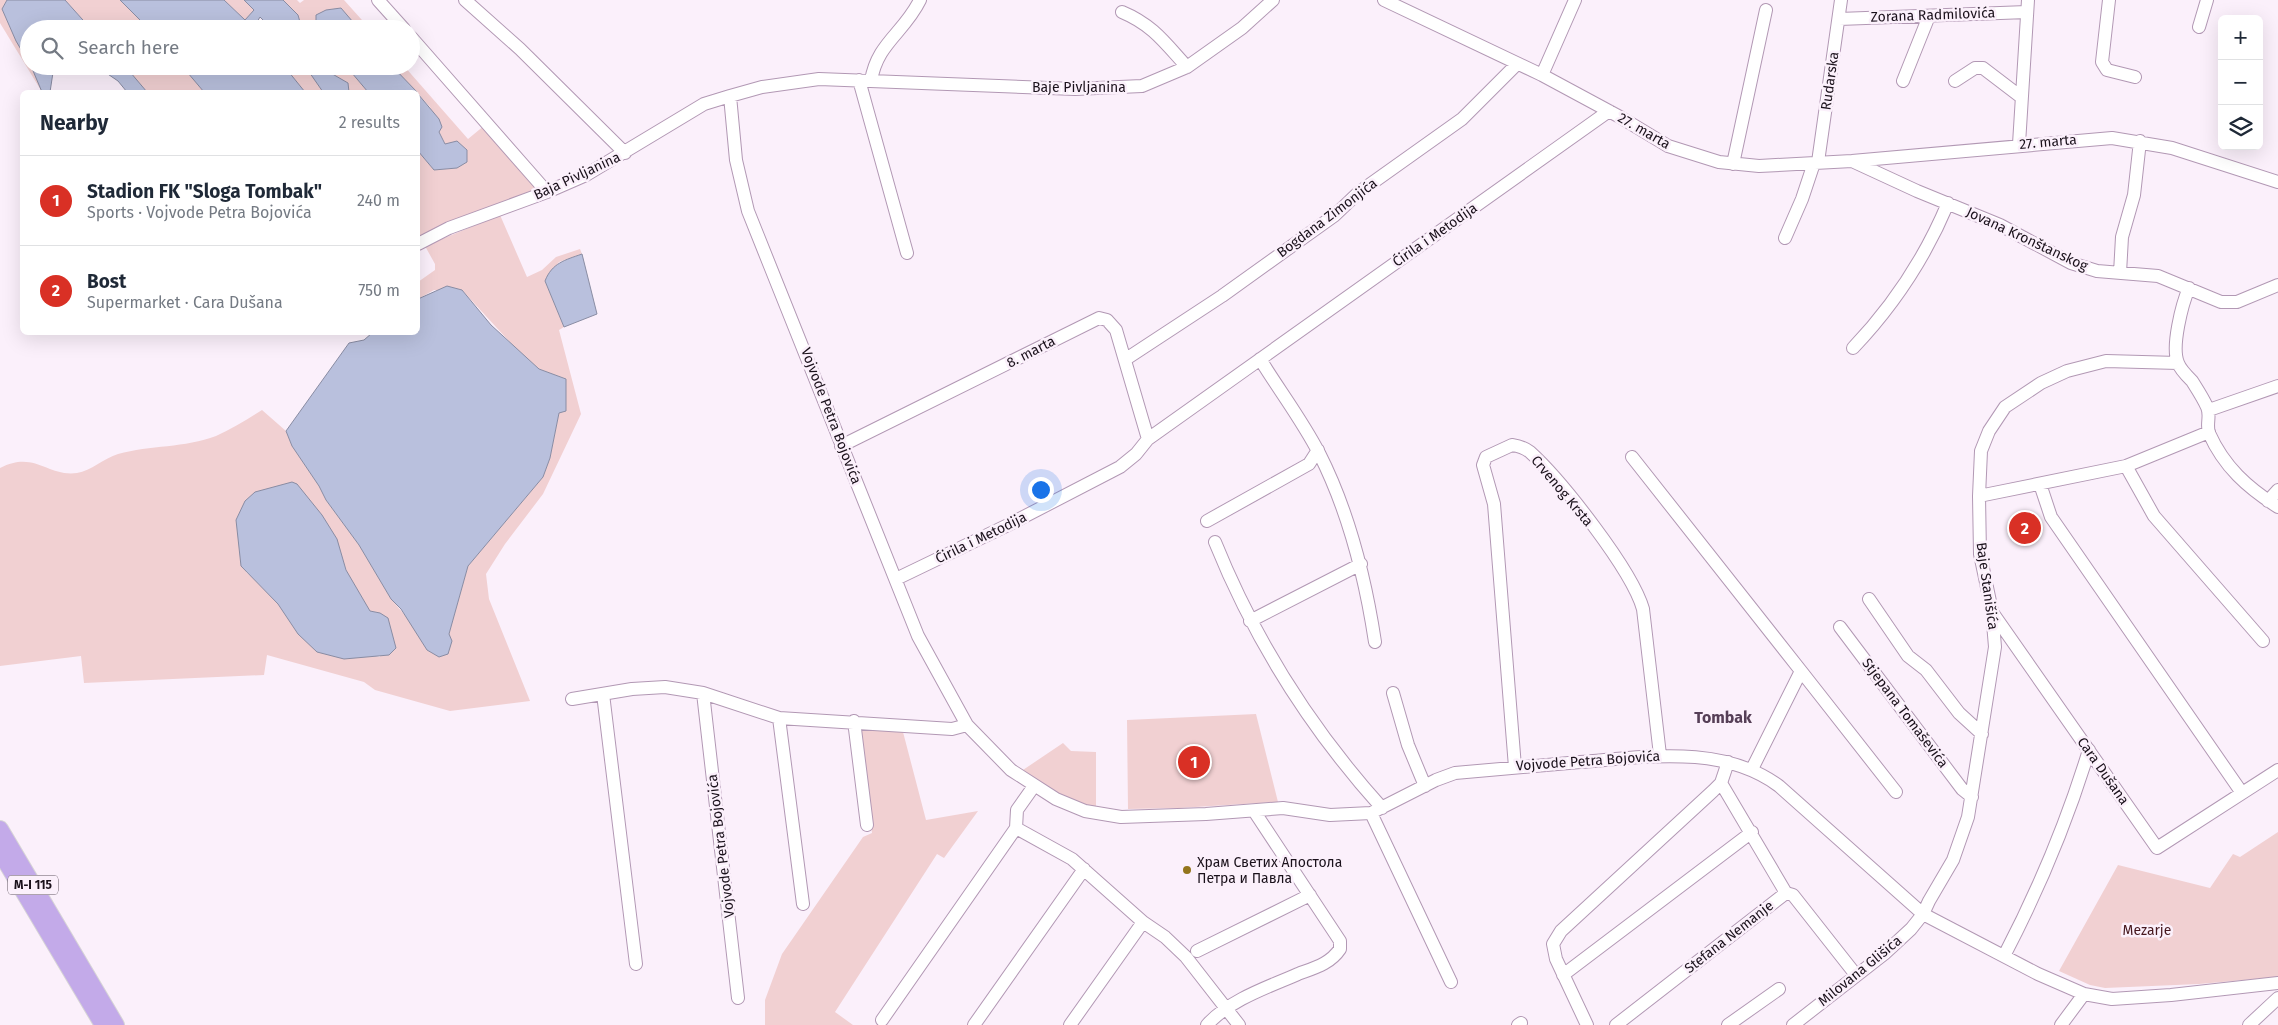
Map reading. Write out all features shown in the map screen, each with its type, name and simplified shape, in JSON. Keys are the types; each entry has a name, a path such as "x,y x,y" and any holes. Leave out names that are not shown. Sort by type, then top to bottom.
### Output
{"main road":[{"name":"M-I 115","path":"0,830 116,1025"},
{"name":"M-I 115","path":"0,852 103,1025"}],"street":[{"path":"378,0 396,20"},
{"path":"465,0 520,49 625,153"},
{"path":"907,253 864,81 879,53 914,14 920,0"},
{"name":"Baje Pivljanina","path":"730,96 762,87 796,81 864,81 936,86 1112,89 1142,86 1187,66 1242,28 1273,0"},
{"name":"27. marta","path":"1384,0 1542,75 1610,111 1668,146 1706,159 1759,166 1852,161 2092,138 2140,141 2172,148 2278,182"},
{"path":"1542,75 1575,0"},
{"name":"Rudarska","path":"1816,162 1842,0"},
{"path":"2109,0 2102,62 2107,70 2135,77"},
{"path":"2199,27 2207,0"},
{"name":"Zorana Radmilovića","path":"1839,18 1929,16 2027,6 2018,144"},
{"path":"1733,164 1766,10"},
{"path":"1122,12 1139,19 1160,35 1187,66"},
{"path":"1903,81 1929,16"},
{"path":"420,47 547,192"},
{"name":"Bogdana Zimonjića","path":"1126,359 1222,296 1327,220 1358,193 1462,119 1518,64"},
{"path":"1955,81 1975,68 1983,68 2022,97"},
{"name":"Baja Pivljanina","path":"420,243 449,228 547,192 586,175 704,104 730,96"},
{"name":"Vojvode Petra Bojovića","path":"730,96 736,160 748,210 918,636 967,725 1011,770 1056,799 1085,811 1105,816 1206,814 1283,808 1330,815 1376,810 1456,773 1660,755 1728,762 1752,768 1779,786 1923,914 2004,956 2084,994 2112,999 2278,983"},
{"name":"Ćirila i Metodija","path":"896,578 1008,525 1120,466 1136,454 1148,439 1610,111"},
{"path":"2120,273 2122,237 2134,195 2140,141"},
{"name":"Jovana Kronštanskog","path":"1852,161 1886,178 2000,225 2071,263 2097,271 2158,276 2221,302 2237,302 2278,285"},
{"path":"1785,238 1816,162"},
{"name":"Jovana Kronštanskog","path":"1853,348 1892,305 1908,281 1924,256 1948,203"},
{"path":"2189,288 2182,304 2176,351 2178,363 2193,383 2209,410 2207,422 2209,432 2226,463 2248,487 2273,504 2278,490"},
{"name":"8. marta","path":"841,446 1099,318 1107,320 1116,330 1148,439"},
{"path":"1260,359 1318,450 1344,510 1361,564 1375,642"},
{"name":"Baje Stanišića","path":"1923,914 1928,901 1953,860 1972,797 1995,647 1992,611 1980,554 1979,496 1981,451 1989,430 2006,407 2041,383 2066,371 2106,361 2178,363"},
{"path":"2209,410 2278,386"},
{"path":"1979,496 2126,466 2209,432"},
{"name":"Crvenog Krsta","path":"1515,767 1494,504 1483,465 1486,457 1512,445 1529,451 1552,474 1635,586 1643,609 1660,755"},
{"path":"1207,521 1309,464 1318,450"},
{"path":"1632,457 1896,792"},
{"path":"2126,466 2141,497 2154,516 2263,640"},
{"path":"2040,484 2052,517 2242,793"},
{"path":"1215,542 1250,621 1268,655 1309,719 1376,810 1451,982"},
{"path":"1250,621 1361,564"},
{"path":"1869,599 1908,656 1926,670 1959,713 1982,734"},
{"name":"Cara Dušana","path":"1992,611 2157,848 2278,770"},
{"name":"Stjepana Tomaševića","path":"1840,627 1962,789 1972,797"},
{"path":"1752,768 1801,671"},
{"path":"572,700 648,687 665,687 703,693 779,718 854,721 952,729 967,725"},
{"name":"Vojvode Petra Bojovića","path":"703,693 738,998"},
{"path":"1393,693 1405,736 1425,786"},
{"path":"603,694 636,964"},
{"path":"779,718 803,904"},
{"path":"854,721 866,825"},
{"path":"2004,956 2044,876 2061,834 2088,750"},
{"path":"1587,1025 1556,959 1553,944 1561,931 1721,783 1728,762"},
{"name":"Stefana Nemanje","path":"1616,1025 1786,893 1752,832 1721,783"},
{"path":"882,1020 1016,828 1017,810 1034,786"},
{"path":"1207,1025 1226,1009 1264,989 1328,962 1340,949 1340,940 1254,811"},
{"path":"1016,828 1072,859 1143,922 1165,937 1186,957 1239,1025"},
{"path":"1563,975 1752,832"},
{"path":"974,1025 1084,869"},
{"path":"1786,893 1793,895 1856,974"},
{"path":"1197,951 1310,896"},
{"name":"Milovana Glišića","path":"1793,1025 1884,954 1911,929 1923,914"},
{"path":"1070,1025 1143,922"},
{"path":"1728,1025 1779,989"},
{"path":"2061,1025 2084,994"},
{"path":"2249,1025 2278,998"}],"green space":[{"path":"0,0 7,0 2,9 20,47 20,56 0,23"},
{"path":"65,0 120,0 140,20 83,20"},
{"path":"224,0 244,0 254,10 245,20"},
{"path":"283,0 297,0 300,3 304,0 344,0 362,20 351,20 340,8 316,15 316,20 299,20 298,15"},
{"path":"32,75 35,75 41,90"},
{"path":"133,75 190,75 202,90 145,90"},
{"path":"291,75 311,75 322,90 303,90"},
{"path":"334,75 354,75 366,90 349,90 348,83"},
{"path":"400,75 412,75 468,139 485,125 541,189 420,238 420,153 434,170 457,168 439,132 430,107 420,96 420,90 414,90"},
{"path":"500,215 527,277 542,270 556,257 580,249 582,254 559,262 545,281 564,327 559,330 581,414 543,494 505,544 486,574 489,599 530,701 450,711 375,690 364,682 267,655 264,675 84,683 81,656 0,666 0,468 12,463 23,462 67,473 82,472 118,454 192,443 216,436 262,410 286,431 292,446 319,486 326,500 359,545 391,599 410,621 449,634 468,566 543,477 550,458 566,379 539,369 520,353 462,290 434,290 420,298 420,281 435,270 435,264 425,246","holes":["329,528 337,543 348,575 357,591 370,611 380,613 380,657 371,655 344,659 298,634 278,604 246,572"]},
{"path":"1256,714 1278,802 1128,809 1127,720"},
{"path":"863,729 903,732 926,820 978,811 944,858 937,854 835,1012 853,1025 765,1025 765,1000 782,954 863,837 872,833 860,732"},
{"path":"1063,743 1071,751 1096,752 1096,809 1063,796 1020,772"},
{"name":"Mezarje","path":"2278,832 2278,977 2199,984 2105,988 2090,985 2059,971 2118,865 2210,888 2233,854 2240,857"}],"water":[{"path":"7,0 65,0 83,20 20,20 20,48 2,9"},
{"path":"120,0 224,0 245,20 140,20"},
{"path":"244,0 283,0 298,15 299,20 263,20 260,17 258,20 245,20 254,10"},
{"path":"341,8 351,20 316,20 316,15 326,10"},
{"path":"35,75 53,75 50,90 41,90"},
{"path":"109,75 133,75 145,90 125,90 118,81"},
{"path":"190,75 291,75 303,90 202,90"},
{"path":"311,75 334,75 348,83 349,90 322,90"},
{"path":"354,75 401,75 415,90 366,90"},
{"path":"420,96 439,119 442,127 439,132 445,144 457,141 467,150 467,162 457,168 434,170 420,153"},
{"path":"582,254 597,314 564,327 545,281 555,266"},
{"path":"447,286 462,290 491,325 539,369 566,379 566,411 559,413 550,458 543,477 468,566 449,634 452,641 448,654 439,657 427,650 401,609 391,599 359,545 326,500 319,486 292,446 286,431 349,343 364,340 370,335 420,335 420,298"},
{"path":"292,482 297,484 322,515 337,539 346,570 370,611 380,613 388,618 396,648 389,655 344,659 317,652 298,634 278,604 241,566 236,520 245,501 255,492"}],"place":[{"name":"Bost","path":"2025,528"},
{"name":"Stadion FK \"Sloga Tombak\"","path":"1194,762"},
{"name":"Храм Светих Апостола Петра и Павла","path":"1187,870"}],"district":[{"name":"Tombak","path":"1723,717"}]}
